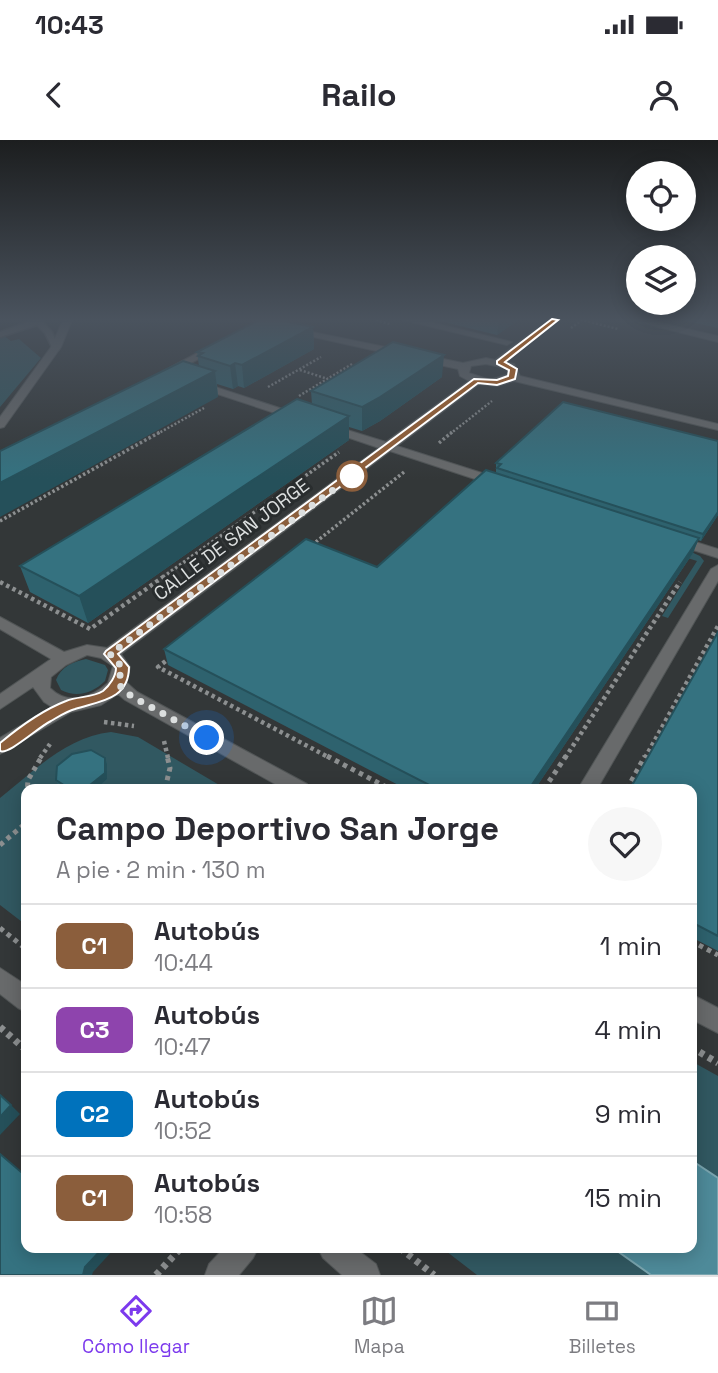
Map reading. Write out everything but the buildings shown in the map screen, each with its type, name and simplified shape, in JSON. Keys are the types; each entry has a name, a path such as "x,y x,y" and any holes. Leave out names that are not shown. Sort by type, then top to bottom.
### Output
{"street":[{"path":"0,425 37,373"},
{"path":"163,373 157,376 512,487"},
{"path":"464,373 477,381 497,382 512,377 718,428"},
{"path":"512,377 513,373"},
{"name":"CALLE DE SAN JORGE","path":"110,654 477,381"},
{"path":"666,537 718,554"},
{"path":"590,784 718,569"},
{"path":"0,622 57,661"},
{"path":"0,703 57,661 87,650 110,654 122,667 118,684 98,699 71,705 43,719 0,747"},
{"path":"57,661 42,682 43,691 59,703 71,705"},
{"path":"118,684 131,696 291,784"},
{"path":"0,979 21,996"},
{"path":"697,1009 718,1021"},
{"path":"220,1275 239,1253"},
{"path":"339,1253 365,1275"}],"path":[{"path":"259,393 293,373"},
{"path":"308,373 339,382"},
{"path":"297,398 338,373"},
{"path":"431,449 494,400"},
{"path":"0,521 211,404"},
{"path":"171,580 365,439"},
{"path":"0,582 24,592 90,629 346,447"},
{"path":"304,551 410,467"},
{"path":"547,784 687,572"},
{"path":"630,784 718,626"},
{"path":"178,651 158,667 380,784"},
{"path":"92,722 119,722 142,728"},
{"path":"153,734 176,748"},
{"path":"26,784 58,735"},
{"path":"164,741 170,768 166,784"},
{"path":"0,845 21,827"},
{"path":"0,929 21,945"},
{"path":"697,944 718,955"},
{"path":"0,1027 21,1046"},
{"path":"697,1051 718,1063"},
{"path":"156,1275 176,1253"},
{"path":"406,1253 435,1275"}],"shaded area":[{"path":"0,373 28,373 0,407"},
{"path":"689,551 704,561 668,618 662,616 697,561 675,554"},
{"path":"86,659 105,665 108,670 105,681 84,693 73,694 61,690 56,680 64,668"},
{"path":"111,732 138,737 218,784 21,784 21,921 0,905 0,798 51,757 95,735"},
{"path":"697,1064 718,1076 718,1275 477,1275 448,1253 697,1253"},
{"path":"697,1164 718,1178 718,1275 651,1275 620,1253 697,1253"}],"bus line":[{"name":"C1","path":"0,747 43,719 71,705 85,703 110,693 122,675 118,659 110,654 477,381 490,383 509,380 515,373"}],"route":[{"path":"207,738 131,696 118,684 122,667 118,659 110,654 352,476"}]}
